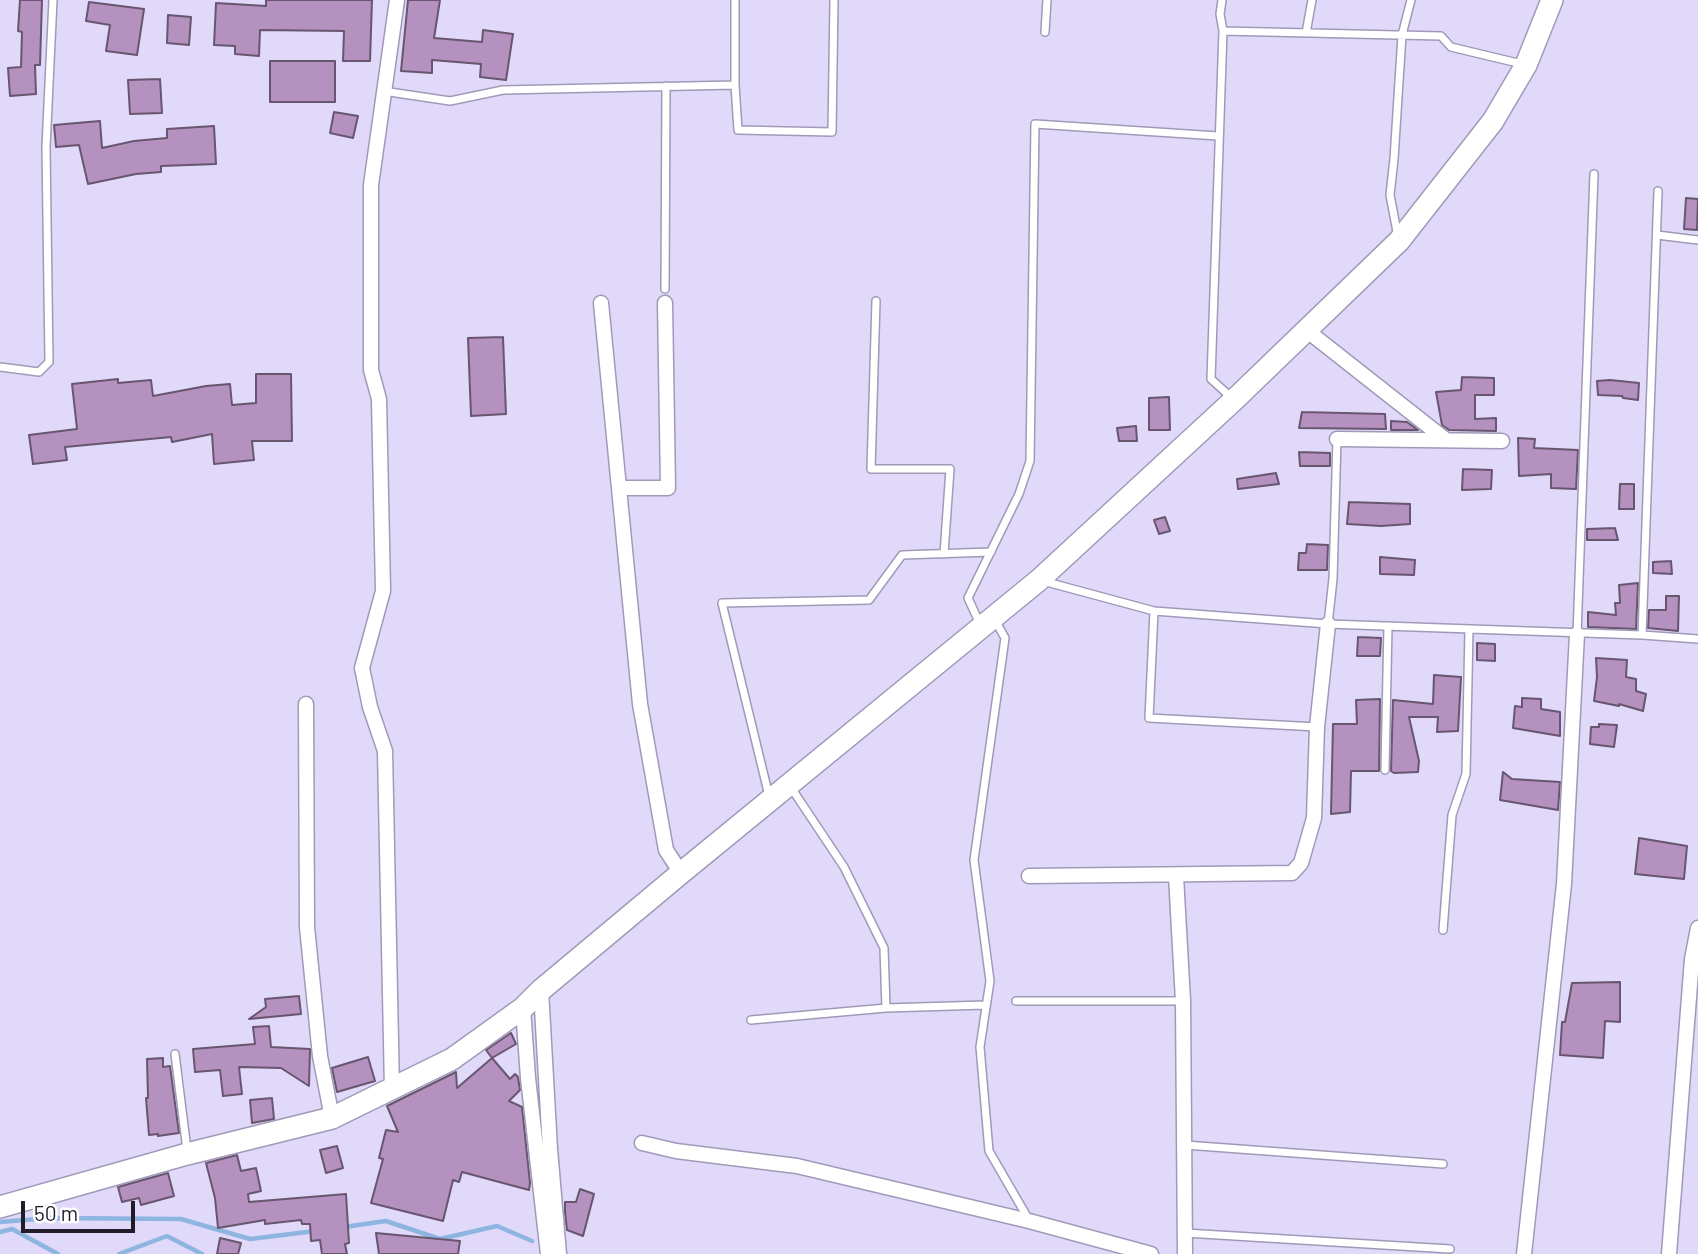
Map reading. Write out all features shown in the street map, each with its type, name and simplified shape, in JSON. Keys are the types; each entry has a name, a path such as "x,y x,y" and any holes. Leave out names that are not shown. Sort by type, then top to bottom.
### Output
{"main road":[{"path":"0,1207 187,1154 332,1118 452,1059 523,1008 681,873 1039,580 1234,400 1399,241 1493,121 1526,65 1552,0"}],"street":[{"path":"392,1090 385,751 370,707 362,668 383,591 379,399 371,370 371,185 397,0"},
{"path":"619,488 668,488 665,296"},
{"path":"601,303 640,704 666,850 681,873"},
{"path":"1305,329 1446,440"},
{"path":"1337,439 1502,441"},
{"path":"1030,876 1292,873 1301,863 1314,818 1317,727 1328,624"},
{"path":"1524,1254 1564,884 1577,634"},
{"path":"306,704 307,927 320,1055 332,1118"},
{"path":"1177,876 1184,1001 1185,1254"},
{"path":"1669,1254 1698,928"},
{"path":"541,990 559,1254"},
{"path":"523,1008 528,1078 548,1254"},
{"path":"642,1143 676,1151 797,1166 1029,1221 1151,1254"}],"lane":[{"path":"0,367 39,372 49,362 46,147 53,0"},
{"path":"735,0 738,130 832,132 834,0"},
{"path":"1045,32 1047,0"},
{"path":"1222,0 1211,379 1234,400"},
{"path":"1306,33 1312,0"},
{"path":"1399,241 1390,195 1402,35 1411,0"},
{"path":"1223,30 1441,36 1451,47 1526,65"},
{"path":"383,91 450,101 503,90 735,85"},
{"path":"665,296 666,86"},
{"path":"1029,1221 989,1151 980,1048 990,982 974,860 1005,638 988,623 968,598 1019,494 1030,461 1035,124 1218,136"},
{"path":"1577,634 1594,174"},
{"path":"1642,635 1658,191"},
{"path":"1657,235 1698,240"},
{"path":"876,301 871,469 950,469 944,554"},
{"path":"1328,624 1333,579 1337,439"},
{"path":"770,800 722,603 869,600 902,555 991,552"},
{"path":"1039,580 1154,611 1328,624 1698,639"},
{"path":"1154,611 1149,718 1317,727"},
{"path":"1385,770 1388,626"},
{"path":"1443,930 1452,815 1466,774 1469,630"},
{"path":"789,785 844,867 884,948 886,1009"},
{"path":"1016,1001 1184,1001"},
{"path":"751,1020 985,1004"},
{"path":"175,1054 187,1154"},
{"path":"1185,1145 1443,1164"},
{"path":"1185,1233 1450,1249"}],"building":[{"path":"20,0 42,0 40,65 35,65 36,94 10,96 8,68 21,67 22,32 18,31"},
{"path":"266,0 372,0 370,61 343,61 344,31 260,30 259,56 235,54 235,46 214,45 216,3 266,6"},
{"path":"408,0 440,0 434,38 482,42 483,30 513,34 506,80 480,77 481,64 432,60 432,73 401,71"},
{"path":"89,2 144,9 137,55 106,51 110,25 86,21"},
{"path":"168,15 191,17 189,45 167,43"},
{"path":"270,61 335,61 335,102 270,102"},
{"path":"160,79 162,113 130,114 128,80"},
{"path":"334,112 358,116 353,138 330,133"},
{"path":"100,121 102,148 167,138 167,129 214,126 216,164 161,166 161,172 88,184 79,145 56,147 54,125"},
{"path":"1686,198 1698,199 1697,230 1684,229"},
{"path":"503,337 506,414 471,416 468,338"},
{"path":"256,374 291,374 292,441 252,441 254,460 214,464 212,434 172,442 171,437 65,447 67,460 33,464 29,435 77,429 72,384 118,379 118,383 151,380 153,396 230,384 232,405 256,403"},
{"path":"1462,377 1494,378 1494,395 1475,395 1475,419 1496,418 1496,431 1449,430 1442,425 1436,392 1461,390"},
{"path":"1597,381 1639,383 1638,400 1598,395"},
{"path":"1169,397 1170,430 1149,430 1149,398"},
{"path":"1302,412 1385,414 1386,429 1299,428"},
{"path":"1391,421 1407,422 1418,430 1391,430"},
{"path":"1136,426 1137,441 1119,441 1117,428"},
{"path":"1518,438 1535,439 1534,448 1578,450 1576,489 1551,488 1551,474 1519,476"},
{"path":"1299,452 1330,453 1330,466 1300,466"},
{"path":"1463,469 1492,470 1491,489 1462,490"},
{"path":"1276,473 1279,484 1238,489 1237,479"},
{"path":"1620,484 1634,484 1634,509 1619,509"},
{"path":"1349,502 1410,504 1410,524 1347,524"},
{"path":"1165,517 1170,531 1159,534 1154,520"},
{"path":"1615,528 1618,540 1587,540 1587,529"},
{"path":"1307,544 1328,545 1327,570 1298,570 1299,553 1306,553"},
{"path":"1380,557 1415,560 1414,575 1380,574"},
{"path":"1671,561 1672,574 1653,573 1653,562"},
{"path":"1638,583 1636,629 1588,627 1588,612 1616,615 1615,603 1620,603 1619,585"},
{"path":"1666,596 1679,596 1678,631 1648,628 1649,610 1666,610"},
{"path":"1358,637 1381,638 1380,656 1357,656"},
{"path":"1477,643 1495,644 1495,661 1477,660"},
{"path":"1596,658 1627,660 1626,677 1636,679 1636,691 1646,694 1643,711 1594,701"},
{"path":"1434,675 1461,677 1458,731 1437,732 1438,717 1409,717 1419,761 1418,772 1394,773 1391,771 1393,700 1433,704"},
{"path":"1522,698 1541,699 1541,709 1560,712 1560,736 1513,728 1515,706 1522,707"},
{"path":"1380,699 1379,771 1351,771 1350,812 1331,814 1333,724 1357,724 1356,700"},
{"path":"1599,724 1617,725 1614,747 1590,744 1591,727 1599,727"},
{"path":"1503,772 1512,779 1560,782 1558,810 1500,800"},
{"path":"1639,838 1687,846 1684,879 1635,874"},
{"path":"1620,982 1620,1022 1605,1021 1603,1058 1560,1055 1562,1022 1565,1022 1572,983"},
{"path":"299,996 301,1014 249,1019 266,1007 265,999"},
{"path":"269,1026 271,1047 310,1049 309,1086 281,1068 239,1067 242,1094 223,1096 220,1070 195,1072 193,1049 255,1044 253,1027"},
{"path":"511,1033 516,1044 492,1058 486,1050"},
{"path":"368,1057 375,1081 337,1092 332,1068"},
{"path":"163,1058 163,1067 170,1066 179,1133 149,1135 147,1059"},
{"path":"492,1058 510,1079 515,1074 518,1077 520,1090 509,1101 522,1107 529,1190 462,1172 459,1182 453,1180 443,1221 371,1203 383,1159 379,1158 386,1130 398,1132 387,1106 456,1072 457,1088"},
{"path":"272,1098 274,1119 252,1123 250,1100"},
{"path":"337,1146 343,1168 326,1173 320,1150"},
{"path":"237,1155 241,1171 256,1168 261,1191 248,1194 249,1202 346,1194 349,1243 345,1244 347,1254 322,1254 320,1240 311,1241 310,1224 302,1224 301,1220 265,1224 265,1220 218,1228 215,1198 206,1163"},
{"path":"168,1173 174,1196 141,1205 139,1198 122,1202 118,1187"},
{"path":"580,1189 594,1194 583,1236 567,1230 565,1212 565,1202 576,1202"},
{"path":"376,1233 460,1241 458,1254 379,1254"},
{"path":"220,1238 241,1243 238,1254 217,1254"}],"waterway":[{"path":"0,1222 50,1218 181,1219 250,1239 315,1231"},
{"path":"344,1227 386,1221 440,1239 497,1226 532,1241"},
{"path":"0,1232 12,1229 58,1254"},
{"path":"119,1254 167,1236 202,1254"}]}
